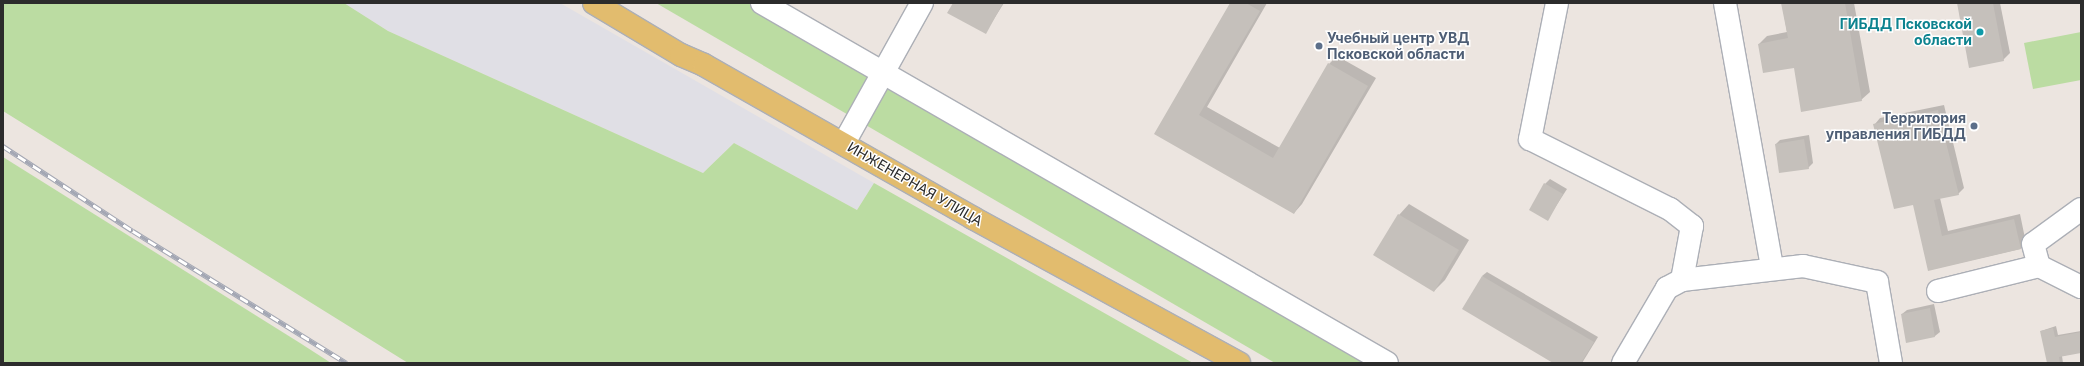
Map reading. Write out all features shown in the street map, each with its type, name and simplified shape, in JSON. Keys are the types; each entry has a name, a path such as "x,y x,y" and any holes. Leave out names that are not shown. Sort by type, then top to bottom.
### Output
{"main road":[{"name":"ИНЖЕНЕРНАЯ УЛИЦА","path":"594,3 681,55 704,65 844,143 973,218 1239,363"}],"lane":[{"path":"762,3 1387,363"},
{"path":"844,143 922,3"},
{"path":"1557,3 1530,139 1670,209 1692,226 1682,280"},
{"path":"1726,3 1772,268"},
{"path":"2039,266 2033,244 2081,209"},
{"path":"1623,363 1658,300 1667,288 1682,280 1772,268 1803,266 1877,282 1891,363"},
{"path":"1938,291 2039,266 2081,287"}],"shaded area":[{"path":"344,3 560,3 874,183 857,210 734,143 703,173 388,31"}],"green space":[{"path":"3,3 344,3 388,31 703,173 734,143 857,210 874,183 1193,363 408,363 3,111"},
{"path":"656,3 763,3 1380,363 1275,363"},
{"path":"2081,32 2081,80 2033,89 2024,43"},
{"path":"3,157 300,343 331,363 3,363"}],"building":[{"path":"953,3 1003,3 986,34 947,13"},
{"path":"1230,3 1246,3 1260,11 1199,115 1273,158 1328,63 1368,86 1294,214 1154,134"},
{"path":"1781,3 1845,3 1862,101 1801,112 1794,68 1763,73 1758,44 1788,38"},
{"name":"ГИБДД Псковской области","path":"1957,3 1993,3 2004,61 1969,68"},
{"path":"1938,110 1959,195 1934,200 1942,236 2014,219 2021,249 1928,271 1913,205 1894,209 1873,124"},
{"path":"1804,139 1809,169 1779,173 1775,144"},
{"path":"1544,183 1563,194 1548,221 1529,210"},
{"path":"1398,214 1459,250 1434,292 1373,255"},
{"path":"1482,276 1594,342 1581,363 1553,363 1462,309"},
{"path":"1930,308 1935,337 1906,343 1901,314"},
{"path":"2053,328 2055,337 2081,332 2081,353 2059,357 2060,363 2047,363 2040,331"}],"railway":[{"path":"3,146 133,231 347,363"}],"place":[{"name":"ГИБДД Псковской области","path":"1980,32"},
{"name":"Учебный центр УВД Псковской области","path":"1319,46"},
{"name":"Территория управления ГИБДД","path":"1974,126"}]}
